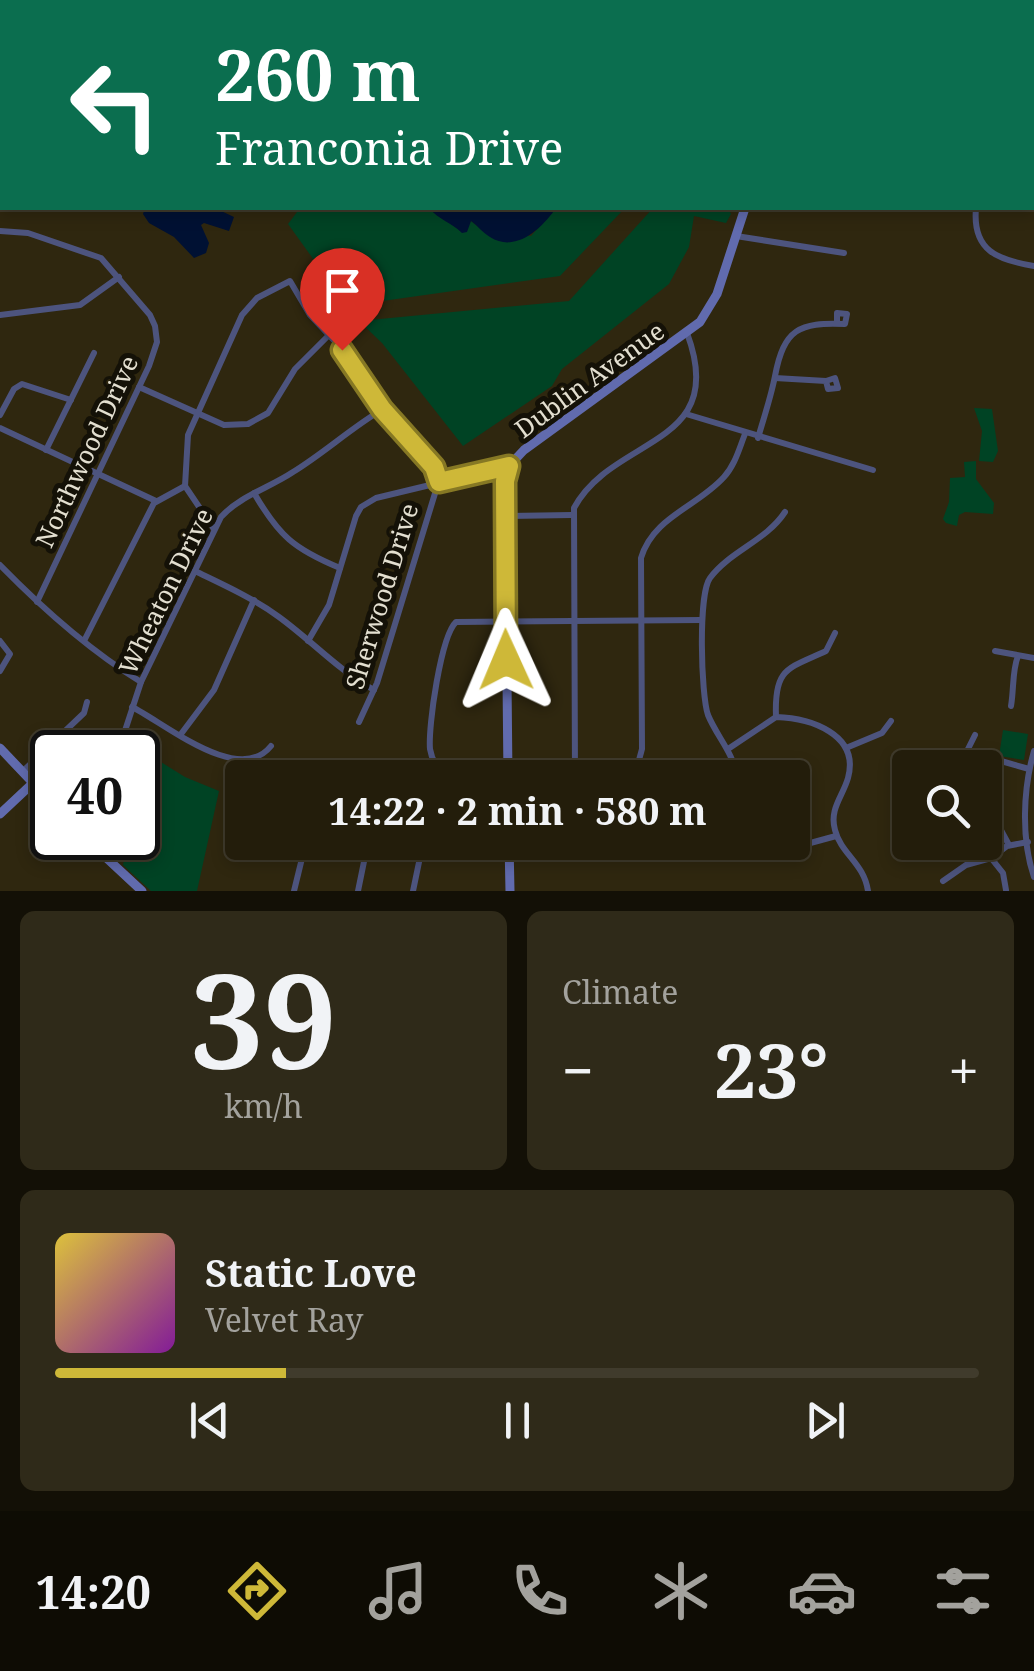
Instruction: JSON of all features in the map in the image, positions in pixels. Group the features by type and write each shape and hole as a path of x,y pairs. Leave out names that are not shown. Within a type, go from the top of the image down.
{"street":[{"name":"Dublin Avenue","path":"508,760 505,481 509,466 524,450 687,333 710,309 744,210"},
{"path":"976,210 978,233 992,253 1009,262 1034,266"},
{"name":"Northwood Drive","path":"0,231 28,233 101,258 150,314 157,333 154,354 37,602"},
{"path":"736,236 844,253"},
{"path":"0,315 80,305 119,277"},
{"path":"214,529 185,486 185,446 196,413 242,315 257,298 290,281 310,315 360,373 382,409 434,467 439,482"},
{"path":"758,438 778,354 791,336 812,324 836,322"},
{"path":"576,760 572,516 592,485 686,414 698,380 696,356 687,333"},
{"path":"139,387 230,426 259,420 276,404 302,359 329,335"},
{"path":"46,450 94,353"},
{"path":"775,378 826,381"},
{"path":"0,416 14,388 22,384 71,400"},
{"name":"Wheaton Drive","path":"125,730 141,682 214,529 230,506 292,474 382,409"},
{"path":"686,414 873,470"},
{"path":"0,428 156,500"},
{"path":"639,760 641,558 649,536 721,480 731,468 745,434"},
{"path":"308,641 329,606 361,507 376,498 509,466"},
{"name":"Sherwood Drive","path":"358,722 374,690 439,482"},
{"path":"84,641 156,500 185,486"},
{"path":"254,493 283,537 340,568"},
{"path":"734,760 705,702 703,593 709,578 775,526 786,512"},
{"path":"505,516 572,516"},
{"path":"0,565 37,602 112,664 141,682"},
{"path":"195,571 254,600 332,664 374,690"},
{"path":"180,734 214,690 254,600"},
{"path":"433,760 430,743 449,628 459,621 702,620"},
{"path":"776,717 780,678 792,666 826,651 835,633"},
{"path":"0,641 10,654 0,671"},
{"path":"994,651 1018,656 1033,654"},
{"path":"1011,706 1016,680 1013,669 1018,656"},
{"path":"22,772 84,713 87,702"},
{"path":"132,707 232,761 260,757 271,746"},
{"path":"728,749 776,717 824,728 846,748 849,772 834,810 836,836 861,867 868,891"},
{"path":"846,748 882,732 891,722"},
{"path":"968,750 975,735"},
{"path":"0,748 30,780"},
{"path":"1034,751 1026,794 1034,877"},
{"path":"1002,761 1031,768"},
{"path":"0,814 30,786"},
{"path":"1002,833 1009,845"},
{"path":"810,843 836,836"},
{"path":"1002,850 1028,842"},
{"path":"109,860 142,891"},
{"path":"294,891 302,860"},
{"path":"358,891 364,860"},
{"path":"413,891 418,860"},
{"path":"509,860 510,891"},
{"path":"944,881 966,864 983,860"},
{"path":"993,860 1003,873 1006,890"}],"green space":[{"path":"298,210 431,210 462,232 471,221 481,229 531,236 554,210 623,210 560,276 347,306 288,224"},
{"path":"651,210 729,210 726,223 694,216 689,247 669,284 562,369 552,386 463,446 382,343 359,321 569,301"},
{"path":"974,408 992,409 998,451 993,462 979,461 982,431"},
{"path":"976,461 976,479 994,503 993,514 965,512 959,515 957,526 946,523 943,519 949,502 950,478 965,477 964,462"},
{"path":"1003,730 1028,734 1024,760 1002,756"},
{"path":"160,761 219,791 197,891 151,891 123,865 124,860 160,860"}],"water":[{"path":"144,210 219,210 234,217 229,231 201,225 209,243 206,253 194,258 143,214"},
{"path":"431,210 554,210 528,236 509,242 490,237 471,221 467,232 462,233"}],"route":[{"path":"342,350 382,409 434,467 439,482 509,466 505,481 506,660"}]}
